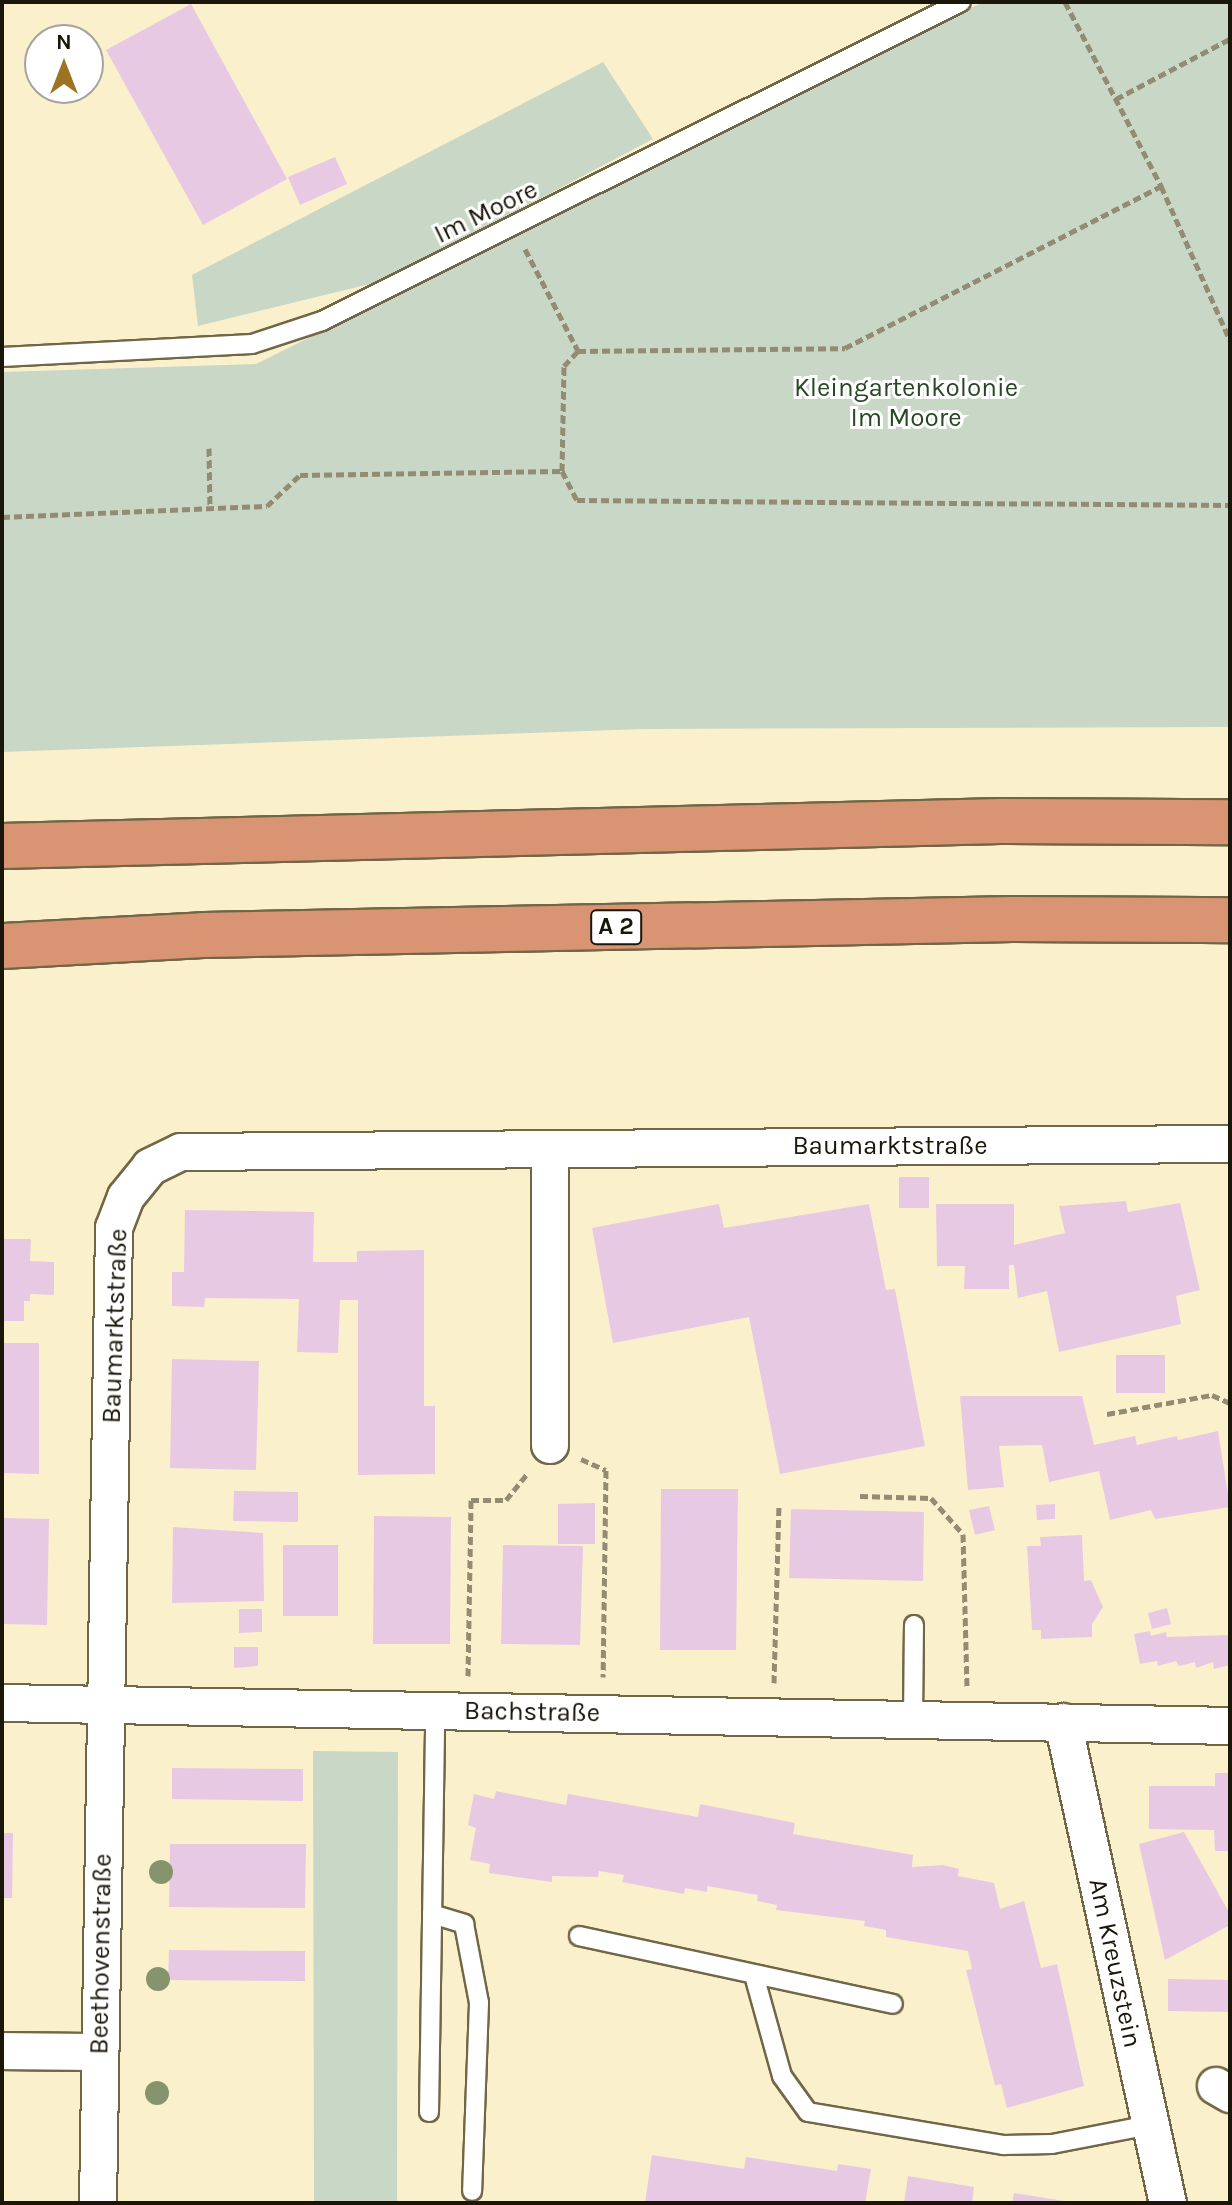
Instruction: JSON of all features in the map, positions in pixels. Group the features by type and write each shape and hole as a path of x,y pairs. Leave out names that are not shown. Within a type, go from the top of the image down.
{"highway":[{"path":"2,846 974,821 1230,822"},
{"name":"A 2","path":"2,946 220,935 997,919 1230,920"}],"street":[{"name":"Baumarktstraße","path":"107,1706 114,1228 126,1197 150,1167 181,1152 1230,1144"},
{"path":"550,1149 550,1445"},
{"name":"Bachstraße","path":"2,1703 1230,1726"},
{"name":"Beethovenstraße","path":"98,2203 98,2052 107,1706"},
{"name":"Am Kreuzstein","path":"1063,1722 1168,2203"},
{"path":"2,2051 98,2052"}],"lane":[{"name":"Im Moore","path":"2,357 252,344 322,321 961,2"},
{"path":"913,1719 914,1625"},
{"path":"429,2112 432,1914 451,1711"},
{"path":"432,1914 464,1924 479,2003 472,2191"},
{"path":"579,1936 893,2004"},
{"path":"754,1975 782,2076 808,2112 1004,2145 1052,2144 1150,2125"}],"path":[{"path":"1065,2 1161,186 1230,340"},
{"path":"1116,99 1230,39"},
{"path":"1161,186 845,348 578,351 564,366 562,471 577,500 1230,505"},
{"path":"513,228 578,351"},
{"path":"209,448 210,509"},
{"path":"2,517 267,506 300,475 562,471"},
{"path":"1107,1414 1212,1395 1230,1403"},
{"path":"451,1711 471,1500 506,1500 550,1445 606,1470 603,1714"},
{"path":"860,1496 931,1498 963,1534 967,1720"},
{"path":"773,1716 779,1505"}],"green space":[{"name":"Kleingartenkolonie Im Moore","path":"983,2 1230,2 1230,727 644,729 2,752 2,372 256,364"},
{"path":"603,62 653,139 386,280 198,326 192,275"},
{"path":"313,1751 398,1752 397,2203 314,2203"}],"building":[{"path":"191,4 287,179 203,225 106,50"},
{"path":"335,157 347,184 300,205 288,177"},
{"path":"899,1177 929,1177 929,1208 899,1208"},
{"path":"1126,1201 1128,1212 1180,1203 1200,1290 1176,1296 1181,1324 1059,1352 1047,1291 1018,1298 1014,1265 1009,1265 1009,1289 964,1289 965,1266 937,1266 936,1204 1014,1204 1014,1245 1065,1233 1059,1206"},
{"path":"719,1204 724,1228 869,1204 886,1290 895,1289 925,1446 780,1474 749,1317 613,1343 592,1228"},
{"path":"185,1210 314,1212 313,1262 357,1262 357,1251 424,1250 424,1406 435,1406 435,1474 358,1475 358,1300 340,1300 338,1353 297,1352 299,1299 205,1298 204,1307 172,1306 172,1272 184,1272"},
{"path":"2,1239 31,1239 30,1261 54,1262 54,1295 30,1294 30,1301 24,1301 24,1321 2,1321"},
{"path":"2,1343 39,1343 39,1474 2,1473"},
{"path":"1116,1355 1165,1355 1165,1393 1116,1393"},
{"path":"172,1359 259,1361 256,1470 170,1468"},
{"path":"960,1396 1082,1396 1094,1445 1135,1436 1137,1445 1218,1431 1230,1507 1155,1519 1151,1510 1110,1520 1099,1471 1049,1482 1042,1445 999,1446 1004,1487 968,1490"},
{"path":"661,1489 738,1489 736,1650 660,1650"},
{"path":"234,1491 298,1492 298,1522 233,1521"},
{"path":"595,1503 595,1544 558,1544 558,1504"},
{"path":"1055,1504 1055,1519 1037,1520 1036,1505"},
{"path":"989,1506 995,1530 975,1535 969,1510"},
{"path":"791,1509 924,1512 923,1581 789,1578"},
{"path":"374,1516 451,1517 450,1644 373,1644"},
{"path":"2,1518 49,1519 47,1625 2,1624"},
{"path":"173,1527 263,1533 264,1601 172,1603"},
{"path":"1082,1535 1084,1581 1091,1580 1103,1607 1092,1624 1092,1637 1041,1639 1041,1630 1032,1630 1027,1546 1041,1546 1040,1537"},
{"path":"283,1545 338,1545 338,1616 283,1616"},
{"path":"503,1545 583,1546 580,1645 501,1644"},
{"path":"1167,1608 1171,1624 1152,1629 1148,1613"},
{"path":"239,1609 262,1609 262,1632 239,1633"},
{"path":"1150,1631 1151,1636 1166,1632 1167,1637 1230,1635 1230,1665 1214,1669 1213,1662 1196,1668 1195,1662 1179,1666 1176,1661 1158,1666 1157,1661 1140,1664 1134,1634"},
{"path":"234,1647 258,1647 258,1666 234,1668"},
{"path":"172,1768 303,1769 303,1801 172,1799"},
{"path":"1215,1773 1230,1773 1230,1851 1215,1851 1214,1830 1149,1829 1149,1786 1215,1786"},
{"path":"496,1791 566,1805 568,1794 698,1817 700,1804 795,1823 793,1834 913,1855 912,1867 943,1865 959,1869 958,1876 994,1883 1000,1909 1024,1901 1041,1968 1057,1964 1084,2086 1007,2108 1001,2084 995,2085 966,1970 972,1969 968,1951 886,1937 886,1930 864,1926 865,1921 776,1910 777,1905 757,1901 758,1895 707,1886 707,1892 685,1888 684,1894 622,1882 624,1875 599,1871 598,1877 552,1876 552,1882 489,1873 490,1864 470,1860 476,1828 468,1825 474,1794 494,1799"},
{"path":"1184,1832 1230,1914 1230,1925 1165,1960 1139,1844"},
{"path":"2,1833 13,1833 12,1898 2,1898"},
{"path":"170,1844 306,1844 305,1908 169,1907"},
{"path":"169,1950 305,1951 305,1981 168,1980"},
{"path":"1168,1979 1230,1980 1230,2012 1168,2011"},
{"path":"652,2155 744,2169 746,2157 837,2171 838,2164 871,2169 865,2203 645,2203"},
{"path":"908,2176 974,2187 972,2203 904,2203"},
{"path":"1014,2193 1064,2201 1064,2203 1012,2203"}]}
